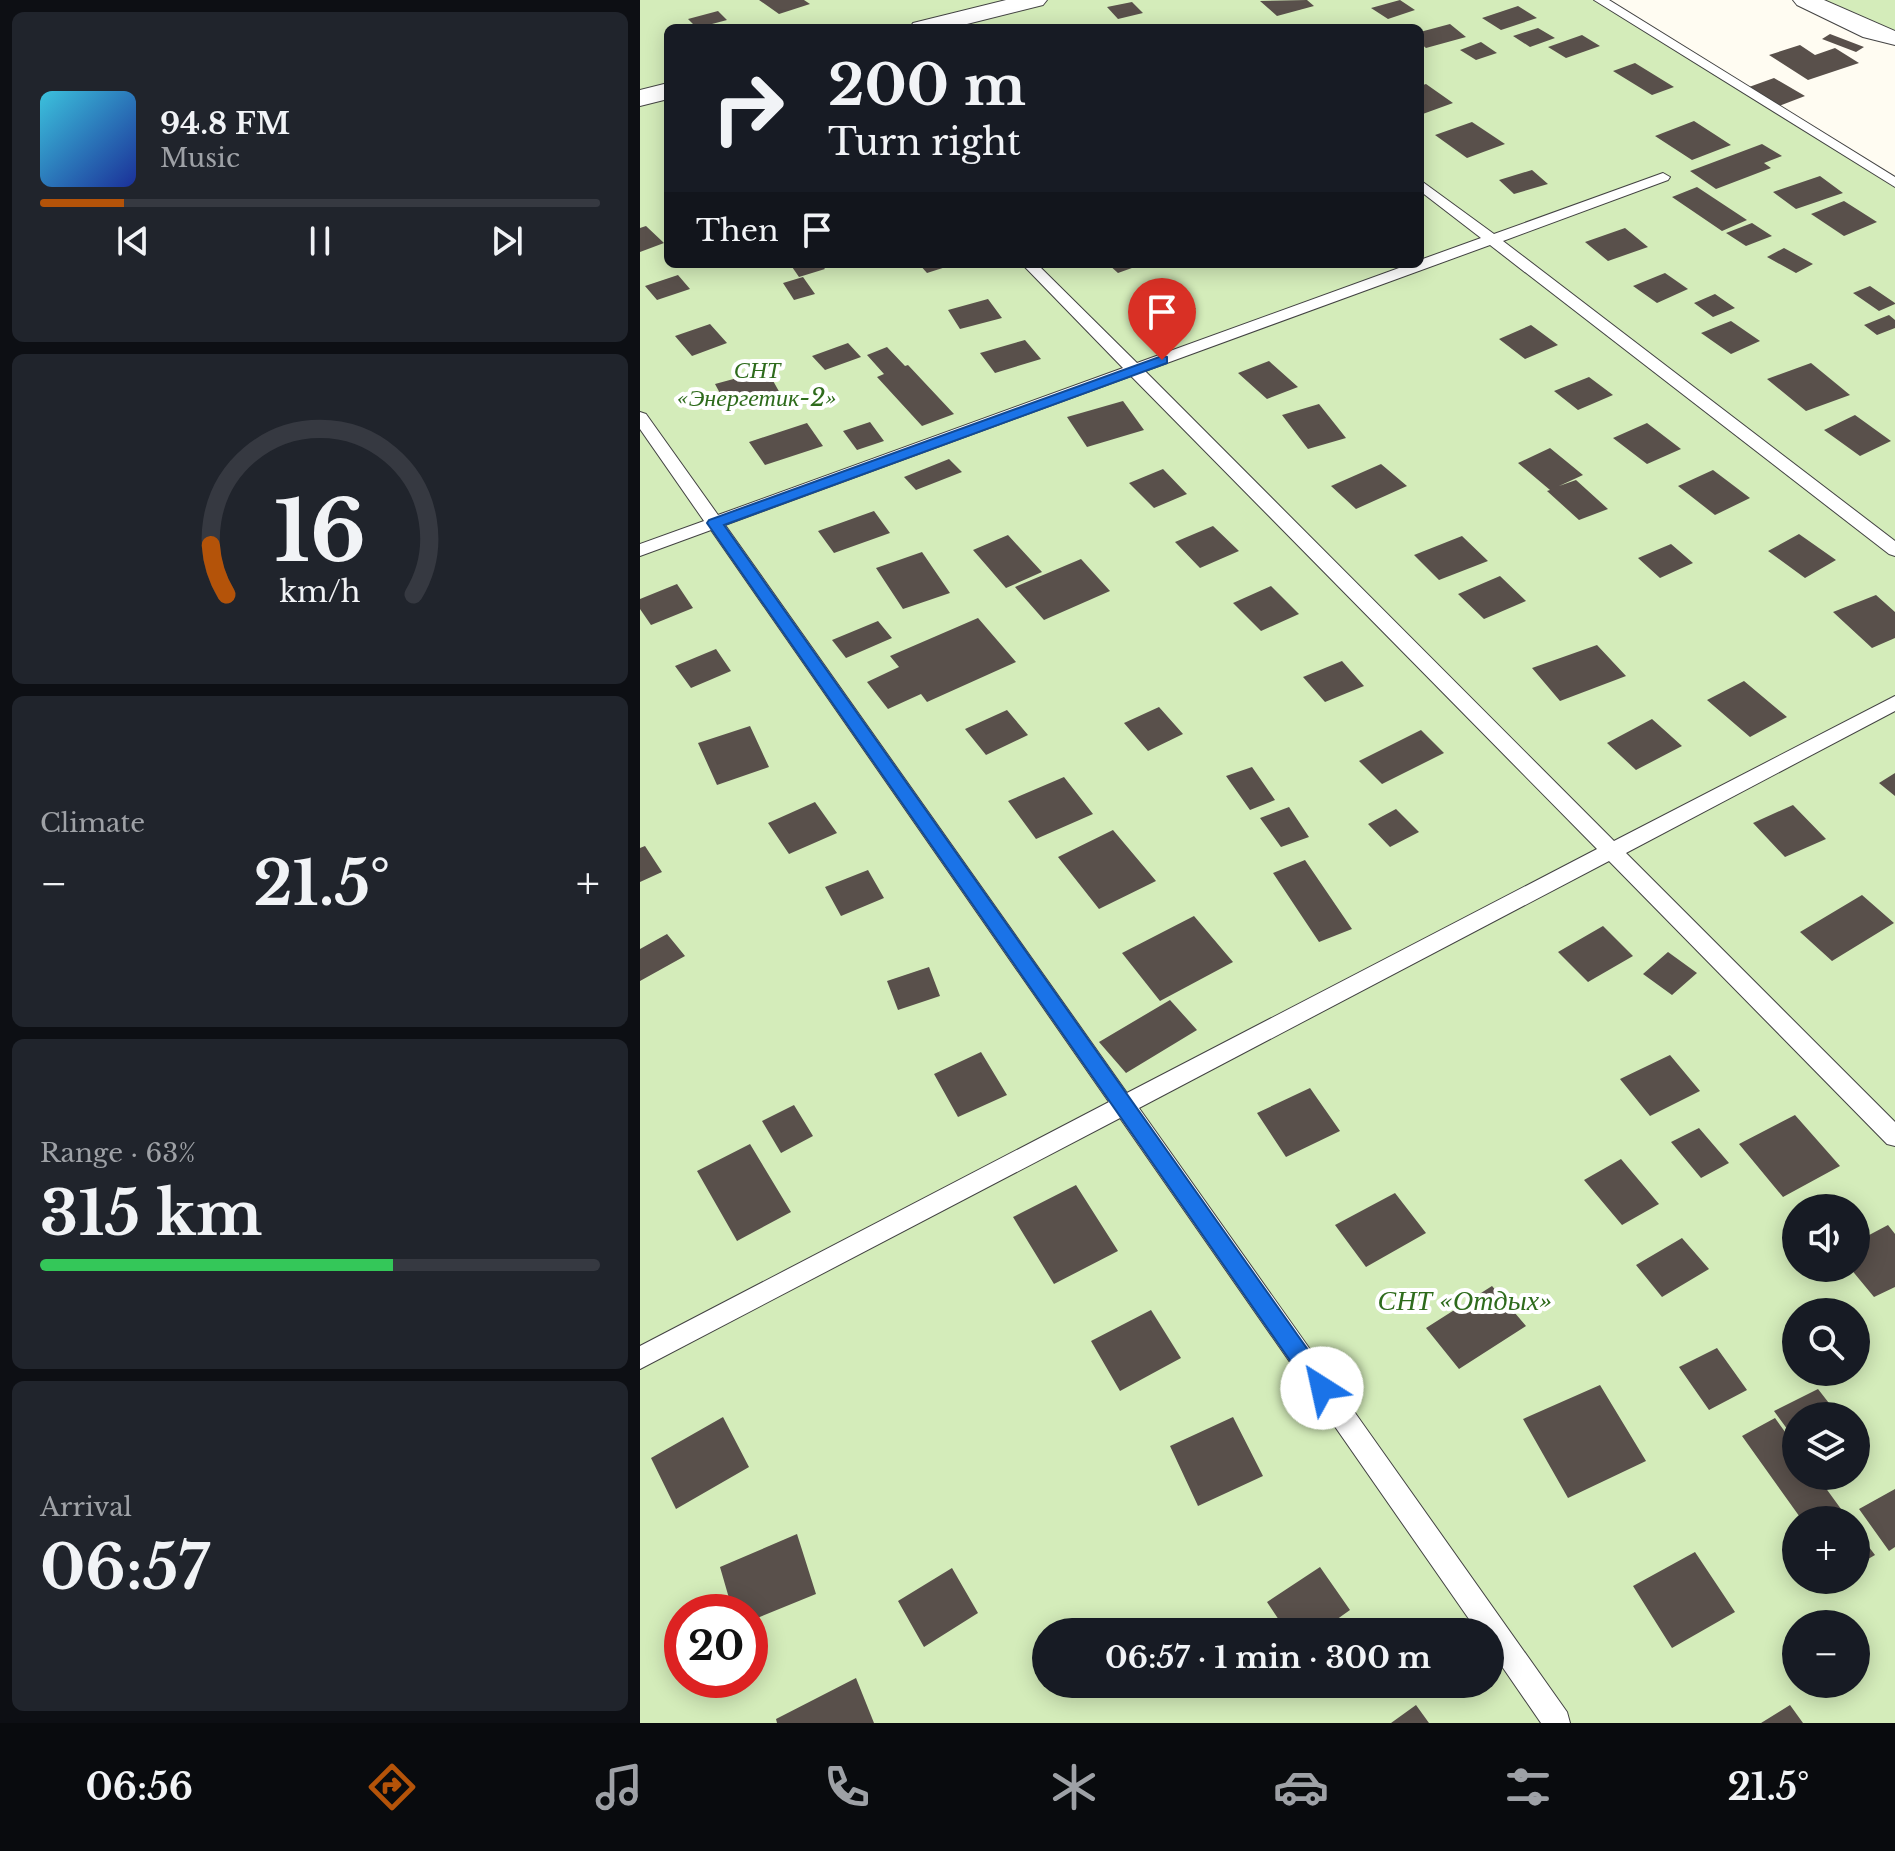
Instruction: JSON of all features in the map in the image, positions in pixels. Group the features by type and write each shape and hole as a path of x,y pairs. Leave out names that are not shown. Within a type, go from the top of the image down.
{"street":[{"path":"938,24 1035,0"},
{"path":"1805,0 1872,32 1895,38"},
{"path":"640,98 664,92"}],"lane":[{"path":"1600,0 1895,183"},
{"path":"1424,264 1663,177"},
{"path":"1424,187 1895,550"},
{"path":"1033,268 1895,1137"},
{"path":"640,550 1413,268"},
{"path":"640,417 1557,1722"},
{"path":"640,1358 1895,703"}],"green space":[{"path":"640,0 1600,0 1895,183 1895,1723 640,1723"},
{"path":"1805,0 1895,0 1895,38"}],"building":[{"path":"759,0 804,0 810,4 779,14"},
{"path":"1307,0 1314,6 1277,16 1260,1"},
{"path":"1400,0 1415,10 1388,19 1371,8"},
{"path":"1132,2 1143,13 1118,19 1107,7"},
{"path":"1518,6 1537,18 1501,30 1482,18"},
{"path":"718,11 727,20 693,24 688,19"},
{"path":"1450,24 1466,37 1426,48 1424,31"},
{"path":"1538,28 1555,38 1530,47 1513,36"},
{"path":"1830,34 1864,47 1856,52 1822,39"},
{"path":"1582,35 1600,46 1566,58 1548,47"},
{"path":"1481,42 1497,53 1476,60 1460,50"},
{"path":"1800,45 1815,55 1835,48 1859,63 1808,80 1769,55"},
{"path":"1635,63 1674,87 1652,95 1613,71"},
{"path":"1774,78 1805,96 1779,106 1749,87"},
{"path":"1426,84 1453,103 1424,114"},
{"path":"1694,121 1731,145 1692,160 1655,136"},
{"path":"1472,122 1505,144 1467,158 1435,135"},
{"path":"1762,144 1782,156 1764,163 1771,168 1716,189 1690,171"},
{"path":"1532,170 1548,184 1514,194 1499,180"},
{"path":"1820,176 1843,193 1796,209 1773,192"},
{"path":"1697,187 1747,220 1722,231 1672,197"},
{"path":"1844,201 1877,222 1844,236 1811,214"},
{"path":"1752,223 1772,236 1746,246 1726,233"},
{"path":"646,226 664,243 640,252 640,228"},
{"path":"1625,228 1648,247 1608,261 1585,242"},
{"path":"1784,248 1813,264 1796,273 1767,257"},
{"path":"793,268 825,269 799,277"},
{"path":"923,268 943,268 927,273"},
{"path":"1112,268 1132,268 1118,273"},
{"path":"1665,273 1688,289 1657,303 1633,286"},
{"path":"678,275 690,289 657,300 645,286"},
{"path":"803,277 815,294 794,300 783,283"},
{"path":"1870,286 1895,304 1879,311 1853,293"},
{"path":"1179,292 1196,309 1162,320 1145,303"},
{"path":"1715,294 1735,308 1713,317 1694,303"},
{"path":"988,299 1002,318 960,329 948,310"},
{"path":"1889,315 1895,320 1895,328 1877,335 1864,325"},
{"path":"1731,321 1760,341 1731,354 1701,333"},
{"path":"710,324 727,343 692,356 675,336"},
{"path":"1531,325 1558,345 1525,359 1499,339"},
{"path":"1025,340 1041,359 995,373 980,353"},
{"path":"848,343 861,357 825,370 812,356"},
{"path":"887,347 954,414 922,426 877,377 884,374 867,355"},
{"path":"1269,361 1298,387 1267,399 1238,373"},
{"path":"1811,363 1850,395 1806,411 1767,379"},
{"path":"767,370 781,395 729,410 715,384"},
{"path":"1589,377 1613,395 1578,410 1554,391"},
{"path":"1123,401 1144,430 1087,447 1067,417"},
{"path":"1319,404 1346,438 1308,449 1282,415"},
{"path":"1855,415 1891,441 1860,456 1824,430"},
{"path":"870,422 884,441 857,450 843,431"},
{"path":"807,423 823,446 765,465 749,442"},
{"path":"1647,423 1681,449 1647,464 1613,438"},
{"path":"1550,448 1583,475 1559,486 1576,480 1608,509 1579,520 1518,463"},
{"path":"949,459 962,472 916,490 904,477"},
{"path":"1381,464 1407,486 1356,509 1331,486"},
{"path":"1163,469 1187,494 1154,508 1129,483"},
{"path":"1713,470 1750,498 1715,515 1678,486"},
{"path":"874,511 890,533 834,553 818,531"},
{"path":"1213,526 1239,551 1200,568 1175,542"},
{"path":"1799,534 1836,560 1805,578 1768,551"},
{"path":"1008,535 1042,572 1006,588 973,550"},
{"path":"1462,536 1488,561 1439,580 1414,555"},
{"path":"1671,544 1693,563 1660,578 1638,558"},
{"path":"922,552 950,593 903,609 876,568"},
{"path":"1081,559 1110,591 1044,620 1015,587"},
{"path":"1500,576 1526,601 1484,619 1458,594"},
{"path":"677,584 693,608 651,625 640,609 640,599"},
{"path":"1271,586 1299,614 1261,631 1233,603"},
{"path":"1876,595 1895,612 1895,638 1872,648 1833,612"},
{"path":"978,618 1016,662 927,702 921,694 888,709 867,682 899,667 890,656"},
{"path":"878,621 892,638 846,658 832,640"},
{"path":"1597,645 1626,676 1560,701 1532,668"},
{"path":"716,649 731,671 691,688 675,666"},
{"path":"1342,661 1364,686 1325,702 1303,677"},
{"path":"1744,681 1787,717 1750,737 1707,700"},
{"path":"1159,707 1183,734 1148,751 1124,723"},
{"path":"1007,710 1028,735 986,755 965,729"},
{"path":"1652,719 1682,746 1636,770 1607,743"},
{"path":"750,726 769,767 717,785 698,743"},
{"path":"1421,730 1444,753 1382,784 1359,761"},
{"path":"1252,767 1275,800 1250,810 1226,776"},
{"path":"1895,773 1895,796 1879,783"},
{"path":"1064,777 1093,814 1036,839 1008,801"},
{"path":"815,802 837,833 789,854 768,823"},
{"path":"1793,805 1826,839 1785,857 1753,823"},
{"path":"1289,807 1309,837 1281,847 1260,818"},
{"path":"1396,809 1419,832 1390,847 1368,824"},
{"path":"1113,830 1156,881 1099,909 1058,857"},
{"path":"645,846 662,872 640,882 640,848"},
{"path":"1305,860 1352,929 1319,942 1273,873"},
{"path":"868,870 884,898 841,916 825,887"},
{"path":"1862,895 1894,923 1832,961 1800,932"},
{"path":"1194,916 1233,962 1160,1001 1122,953"},
{"path":"1603,926 1633,956 1588,982 1558,952"},
{"path":"667,934 685,956 640,981 640,949"},
{"path":"1668,952 1697,973 1672,995 1643,974"},
{"path":"929,967 940,996 898,1010 887,981"},
{"path":"1170,1000 1197,1030 1126,1073 1099,1042"},
{"path":"981,1052 1007,1095 958,1117 934,1074"},
{"path":"1670,1055 1700,1091 1650,1116 1620,1079"},
{"path":"1310,1088 1340,1131 1286,1157 1257,1113"},
{"path":"794,1105 813,1136 781,1153 762,1121"},
{"path":"1795,1115 1840,1166 1782,1196 1739,1144"},
{"path":"1699,1128 1729,1163 1701,1178 1671,1142"},
{"path":"750,1144 791,1212 737,1241 697,1171"},
{"path":"1621,1159 1659,1204 1622,1225 1584,1180"},
{"path":"1076,1185 1118,1251 1054,1284 1013,1217"},
{"path":"1395,1193 1426,1233 1366,1267 1335,1225"},
{"path":"1888,1225 1895,1234 1895,1287 1874,1297 1862,1282 1870,1282 1870,1235"},
{"path":"1682,1238 1709,1269 1662,1297 1636,1265"},
{"path":"1492,1286 1526,1326 1459,1369 1426,1328"},
{"path":"1151,1310 1181,1358 1120,1391 1091,1341"},
{"path":"1717,1348 1747,1390 1709,1410 1679,1367"},
{"path":"1600,1385 1646,1461 1568,1498 1523,1419"},
{"path":"1818,1389 1828,1402 1792,1402"},
{"path":"1782,1407 1782,1422 1774,1411"},
{"path":"723,1417 749,1467 676,1509 651,1458"},
{"path":"1233,1417 1263,1476 1198,1506 1170,1446"},
{"path":"1775,1418 1782,1428 1782,1490 1827,1490 1839,1506 1792,1506 1742,1436"},
{"path":"1895,1489 1895,1547 1889,1551 1870,1524 1870,1506 1864,1506"},
{"path":"797,1534 816,1594 768,1614 768,1594 728,1594 720,1567"},
{"path":"1695,1552 1735,1612 1672,1648 1633,1586"},
{"path":"1320,1567 1350,1610 1339,1618 1278,1618 1267,1602"},
{"path":"952,1568 978,1613 924,1647 898,1601"},
{"path":"856,1678 874,1723 777,1723 776,1719"},
{"path":"1416,1705 1429,1723 1391,1723"},
{"path":"1790,1705 1803,1723 1761,1723"}],"route":[{"path":"1162,360 714,523 1322,1388"}],"park label":[{"name":"СНТ «Энергетик-2»","path":"757,383"},
{"name":"СНТ «Отдых»","path":"1465,1300"}]}
